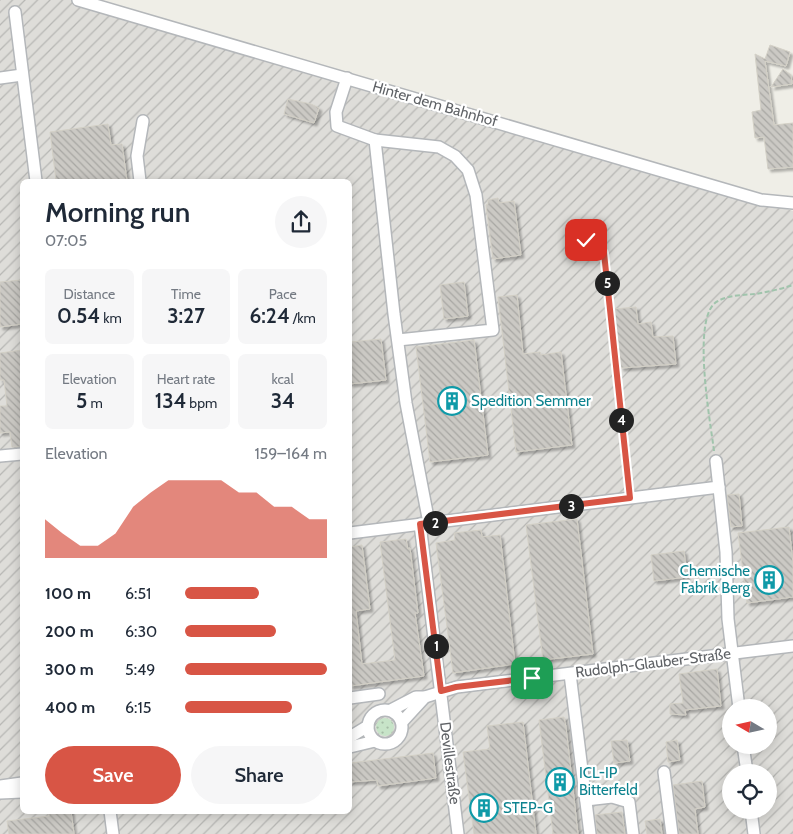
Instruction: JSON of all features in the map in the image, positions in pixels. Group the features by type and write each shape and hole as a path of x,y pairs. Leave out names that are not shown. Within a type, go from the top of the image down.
{"street":[{"name":"Hinter dem Bahnhof","path":"78,0 761,200 793,203"},
{"path":"14,12 36,179"},
{"path":"0,78 22,75"},
{"path":"347,78 336,112 337,126 375,140 439,147 455,156 468,170 476,196 492,330 398,340"},
{"path":"140,179 137,156 144,121"},
{"name":"Devillestraße","path":"375,140 398,340 425,524 441,691 458,834"},
{"path":"0,456 20,454"},
{"path":"716,461 726,552 727,607 738,699"},
{"path":"352,533 719,487"},
{"name":"Rudolph-Glauber-Straße","path":"352,736 368,726 369,720 375,712 391,710 416,697 425,697 456,687 793,646"},
{"path":"570,674 590,834"},
{"path":"352,698 379,694"},
{"name":"Rudolph-Glauber-Straße","path":"352,747 375,741 387,744 395,741 402,730 402,722 425,697"},
{"path":"391,710 399,716 402,722"},
{"path":"368,726 370,734 375,741"},
{"path":"664,772 672,834"},
{"path":"0,786 20,782"},
{"path":"0,793 20,792"},
{"path":"586,800 612,797 629,802 633,834"},
{"path":"110,814 112,834"},
{"path":"752,819 754,834"}],"path":[{"path":"573,238 594,243 604,253 630,498"},
{"path":"716,461 702,349 709,312 715,302 730,297 758,294 793,285"}],"shaded area":[{"path":"0,0 100,0 793,211 793,834 0,834"}],"green space":[{"path":"381,718 389,718 394,723 392,734 381,736 376,731 376,723"}],"building":[{"path":"770,45 790,52 786,66 765,61 774,125 793,123 793,167 768,169 764,137 755,138 752,112 761,110 755,54 765,59"},
{"path":"783,69 791,75 792,84 771,87"},
{"path":"288,99 311,104 319,108 314,123 284,114"},
{"path":"108,124 111,145 122,144 127,179 56,179 50,132"},
{"path":"498,198 499,203 514,201 521,255 493,259 486,205 488,200"},
{"path":"20,280 20,324 0,327 0,282"},
{"path":"464,282 468,316 444,319 440,285"},
{"path":"517,295 523,354 540,352 541,355 561,352 572,445 516,452 498,297"},
{"path":"636,307 638,324 651,322 653,337 673,336 676,364 621,368 614,309"},
{"path":"381,339 386,380 352,384 352,342"},
{"name":"Spedition Semmer","path":"474,340 488,455 430,462 416,347"},
{"path":"20,350 20,447 12,447 10,432 0,433 0,406 7,406 4,380 0,380 0,353"},
{"path":"739,494 742,526 731,527 727,495"},
{"path":"577,519 593,654 543,660 526,525"},
{"name":"Chemische Fabrik Berg","path":"789,527 793,563 793,597 747,603 738,533"},
{"path":"481,530 482,537 500,535 515,664 453,673 436,543 455,540 454,533"},
{"path":"406,539 408,549 410,548 418,613 415,613 424,676 352,686 352,547 362,545 370,609 356,611 362,664 395,660 380,542"},
{"path":"684,551 687,577 654,581 651,555"},
{"path":"717,669 721,706 685,710 686,715 670,714 670,704 683,703 679,674"},
{"name":"ICL-IP Bitterfeld","path":"564,717 578,834 553,834 539,720"},
{"path":"523,722 536,834 474,834 463,752 490,749 487,726"},
{"path":"627,740 630,761 614,763 611,741"},
{"path":"677,740 680,760 668,762 666,742"},
{"path":"433,753 436,778 378,786 377,780 352,782 352,763"},
{"path":"702,781 705,807 695,809 698,834 679,834 673,785"},
{"path":"622,812 625,834 597,834 595,815"},
{"path":"49,814 71,814 74,834 9,834 7,821 49,816"},
{"path":"660,819 662,834 647,834 645,821"}],"place":[{"name":"Spedition Semmer","path":"452,401"},
{"name":"Chemische Fabrik Berg","path":"769,580"},
{"name":"ICL-IP Bitterfeld","path":"560,782"},
{"name":"STEP-G","path":"484,808"}],"route":[{"path":"532,678 456,687 441,691 420,524 630,498 604,253 594,243 586,240"}]}
